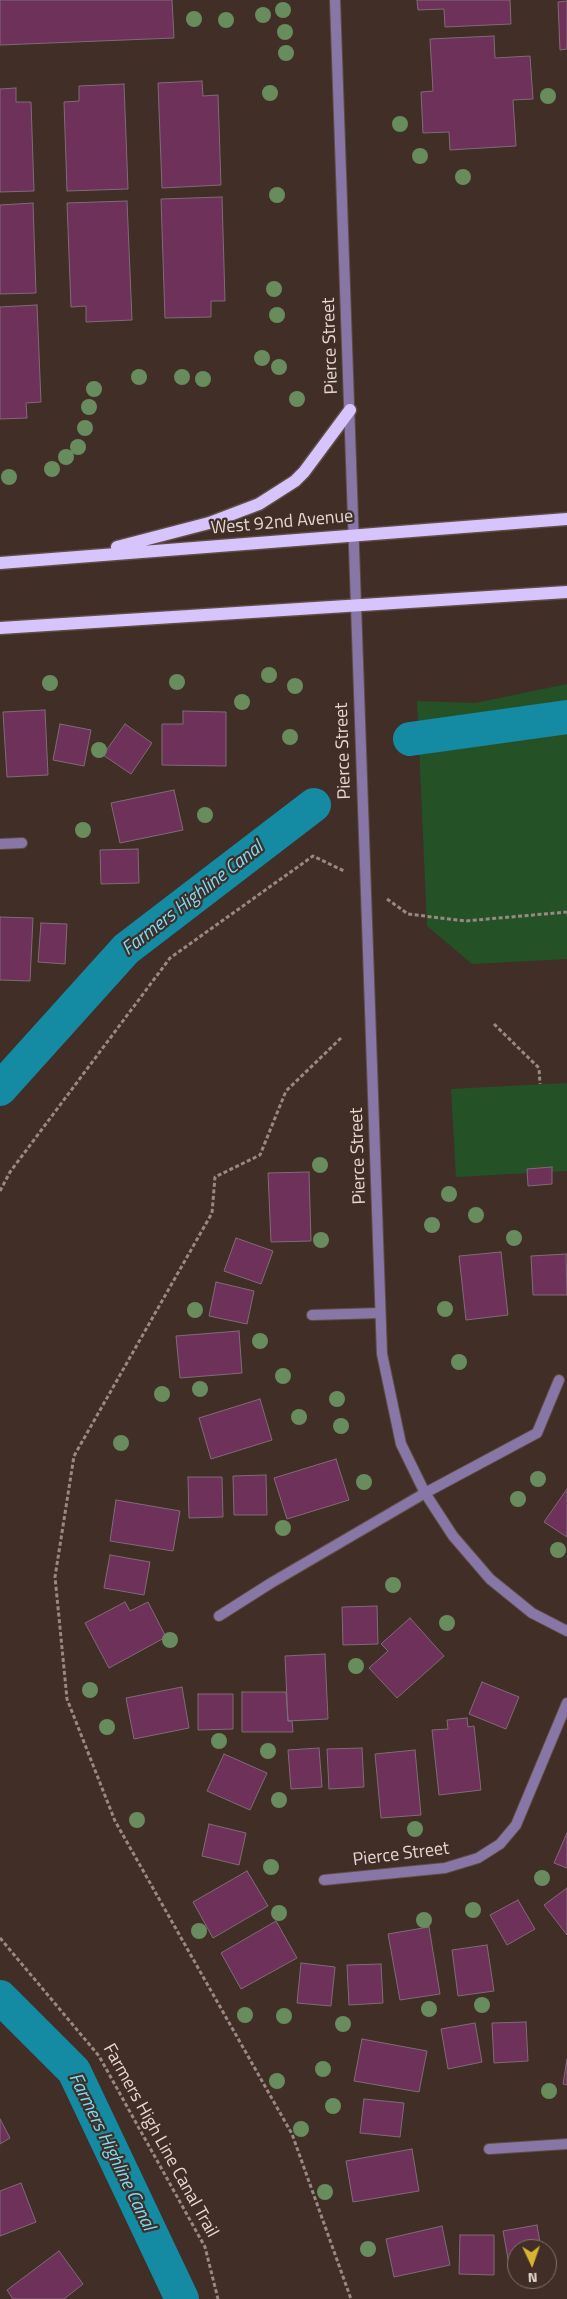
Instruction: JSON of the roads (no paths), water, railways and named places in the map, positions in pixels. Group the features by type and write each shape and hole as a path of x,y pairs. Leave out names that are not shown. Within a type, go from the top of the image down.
{"main road":[{"path":"86,556 209,522 259,504 295,481 304,472 350,410"},
{"name":"West 92nd Avenue","path":"0,563 354,534 567,519"},
{"path":"0,628 567,592"}],"street":[{"name":"Pierce Street","path":"335,0 382,1354 401,1444 424,1493 453,1536 490,1579 532,1613 567,1631"},
{"path":"0,844 22,843"},
{"path":"312,1315 380,1313"},
{"path":"219,1616 272,1582 424,1493 537,1433 559,1380"},
{"name":"Pierce Street","path":"324,1880 445,1868 478,1858 500,1844 516,1825 567,1703"},
{"path":"489,2149 567,2144"}],"waterway":[{"name":"Farmers Highline Canal","path":"410,739 567,717"},
{"name":"Farmers Highline Canal","path":"0,1089 126,949 314,805"},
{"name":"Farmers Highline Canal","path":"0,1997 74,2071 182,2299"}]}
